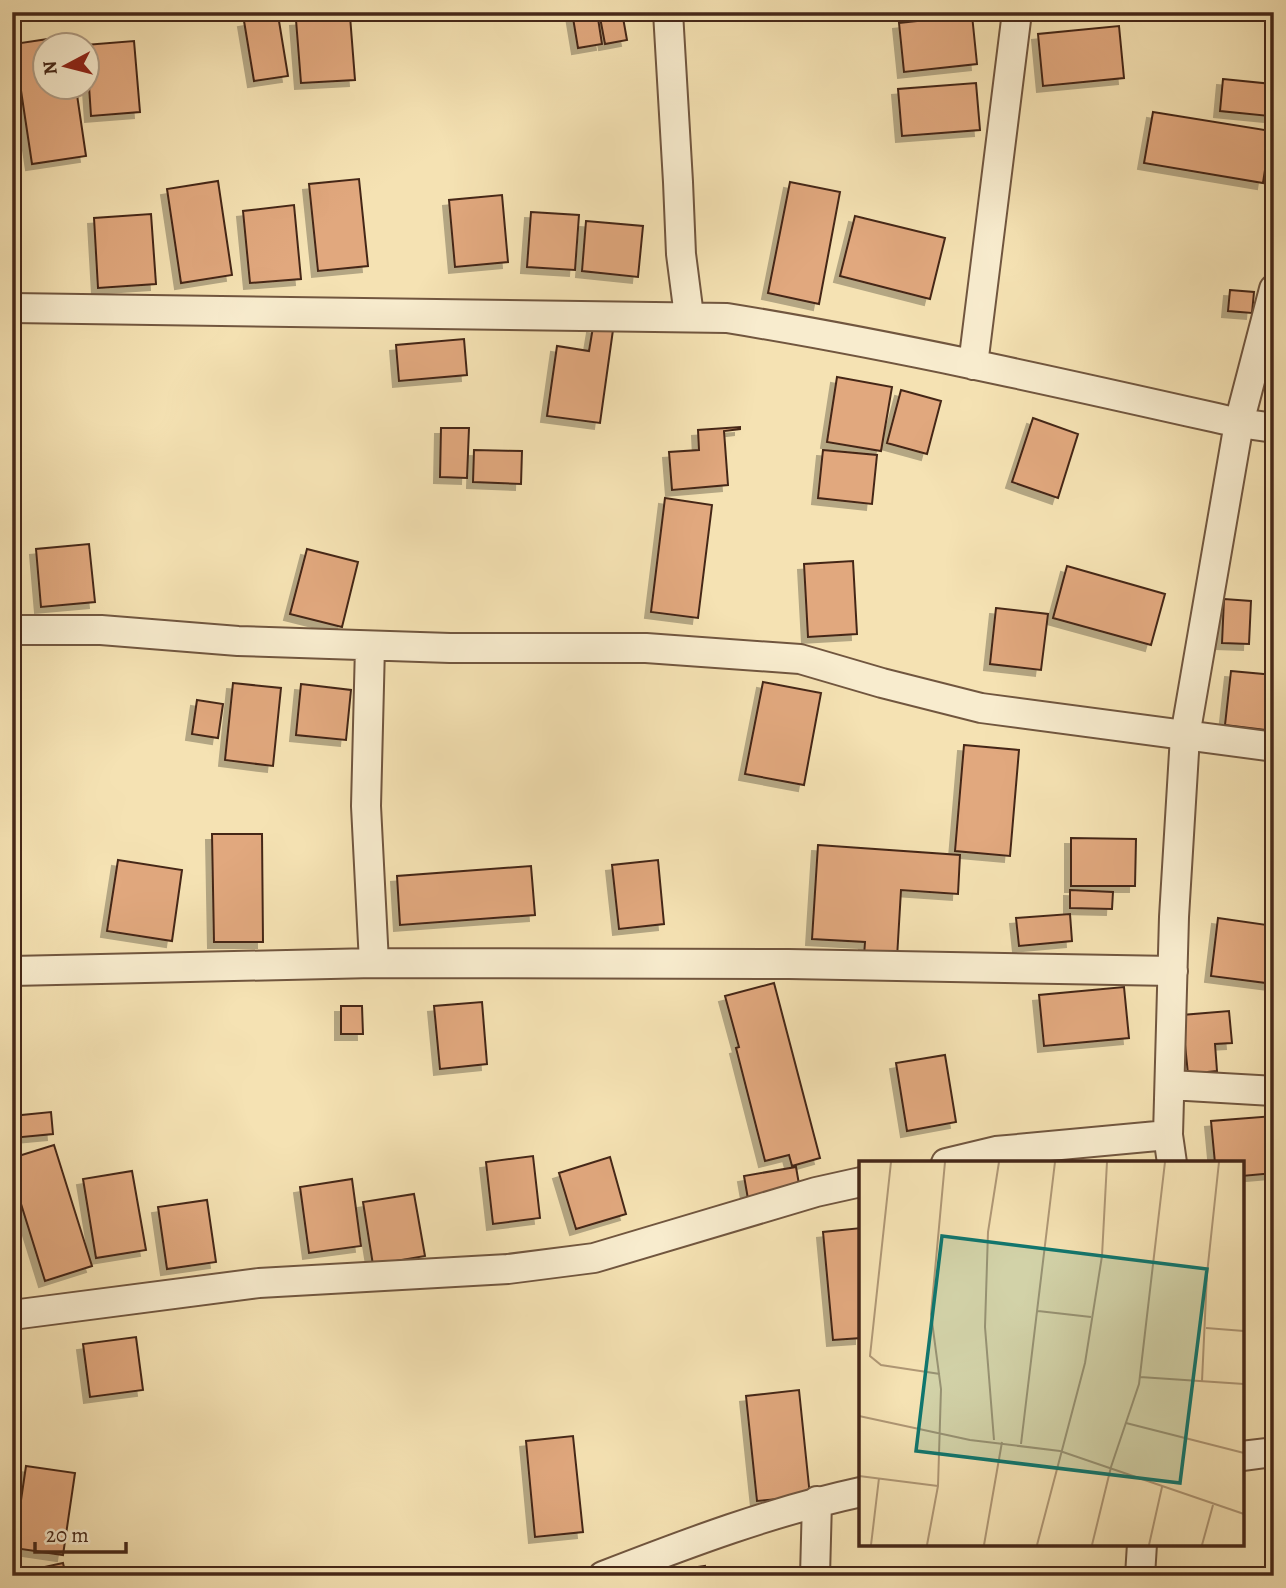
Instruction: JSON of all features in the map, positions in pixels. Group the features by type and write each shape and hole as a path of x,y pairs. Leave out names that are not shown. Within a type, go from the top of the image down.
{"street":[{"path":"668,12 681,254 689,316"},
{"path":"973,365 1017,12"},
{"path":"1172,1161 1168,1135 1174,917 1185,736 1240,423 1274,289"},
{"path":"12,308 727,318 973,365 1274,428"},
{"path":"12,630 101,630 238,641 370,646 646,648 800,659 981,708 1274,747"},
{"path":"370,646 366,806 374,963"},
{"path":"12,971 374,963 789,964 1173,971"},
{"path":"1170,1086 1274,1091"},
{"path":"954,1161 996,1151 1168,1135"},
{"path":"12,1315 259,1283 508,1269 594,1258 816,1192 859,1182"},
{"path":"1244,1456 1274,1452"},
{"path":"603,1576 689,1543 817,1502 859,1492"},
{"path":"815,1576 817,1502"},
{"path":"1140,1576 1142,1546"}],"building":[{"path":"572,12 597,12 602,44 578,48"},
{"path":"599,12 622,12 627,40 605,44"},
{"path":"278,15 288,76 254,81 244,21"},
{"path":"972,15 977,64 904,72 899,23"},
{"path":"350,16 355,80 301,83 296,20"},
{"path":"1119,26 1124,78 1043,86 1038,34"},
{"path":"32,41 32,102 78,102 86,156 32,164 14,44"},
{"path":"134,41 140,112 91,116 90,102 102,102 102,44"},
{"path":"1223,79 1272,84 1269,116 1220,111"},
{"path":"976,83 980,130 902,136 898,89"},
{"path":"1153,112 1271,131 1263,183 1144,163"},
{"path":"359,179 368,266 318,271 309,184"},
{"path":"218,181 232,275 181,283 167,189"},
{"path":"790,182 840,192 819,304 768,293"},
{"path":"502,195 508,262 455,267 449,200"},
{"path":"294,205 301,279 250,283 243,211"},
{"path":"531,212 579,215 575,270 527,267"},
{"path":"151,214 156,284 98,288 94,218"},
{"path":"855,216 945,238 930,299 840,276"},
{"path":"586,221 643,226 638,277 582,271"},
{"path":"1230,290 1254,292 1252,313 1228,311"},
{"path":"593,327 613,330 600,423 547,416 557,346 589,351"},
{"path":"464,339 467,375 399,381 396,345"},
{"path":"837,377 892,387 881,451 827,442"},
{"path":"901,390 941,401 927,454 887,443"},
{"path":"1033,418 1078,434 1058,498 1012,482"},
{"path":"740,427 724,431 728,485 672,490 669,452 699,450 698,430"},
{"path":"441,428 469,428 467,478 440,477"},
{"path":"474,450 522,451 521,484 473,482"},
{"path":"823,450 877,455 872,504 818,498"},
{"path":"665,498 712,505 698,618 651,612"},
{"path":"89,544 95,602 41,607 36,549"},
{"path":"307,549 358,562 342,627 290,614"},
{"path":"853,561 857,634 808,637 804,564"},
{"path":"1067,566 1165,594 1151,645 1053,618"},
{"path":"1224,599 1251,601 1249,644 1222,643"},
{"path":"996,608 1048,614 1041,670 990,664"},
{"path":"1231,671 1274,675 1274,731 1225,725"},
{"path":"763,682 821,693 804,785 745,774"},
{"path":"233,683 281,688 273,766 225,760"},
{"path":"301,684 351,690 346,740 296,735"},
{"path":"197,700 223,704 218,738 192,734"},
{"path":"964,745 1019,750 1010,856 955,851"},
{"path":"212,834 262,834 263,942 214,942"},
{"path":"1071,838 1136,839 1135,886 1071,886"},
{"path":"818,845 960,855 958,894 901,890 897,958 864,956 865,942 812,939"},
{"path":"118,860 182,870 172,941 107,931"},
{"path":"658,860 664,924 619,929 612,865"},
{"path":"531,866 535,915 400,925 397,876"},
{"path":"1070,890 1113,892 1112,909 1070,908"},
{"path":"1070,914 1072,941 1019,946 1016,918"},
{"path":"1218,918 1274,926 1274,984 1211,976"},
{"path":"774,983 820,1158 792,1166 789,1155 765,1161 725,996"},
{"path":"1124,987 1129,1038 1044,1046 1039,995"},
{"path":"482,1002 487,1064 440,1069 434,1006"},
{"path":"341,1006 362,1006 363,1034 341,1034"},
{"path":"1229,1011 1232,1043 1215,1044 1217,1071 1188,1074 1182,1015"},
{"path":"945,1055 956,1122 907,1131 896,1063"},
{"path":"51,1112 53,1134 12,1138 12,1116"},
{"path":"1274,1116 1274,1173 1244,1176 1244,1161 1215,1161 1211,1121"},
{"path":"54,1145 92,1266 45,1281 12,1175 12,1158"},
{"path":"533,1156 540,1218 493,1224 486,1162"},
{"path":"610,1157 626,1214 576,1229 559,1173"},
{"path":"796,1167 800,1190 748,1199 744,1176"},
{"path":"132,1171 146,1250 96,1258 83,1179"},
{"path":"352,1179 361,1246 309,1253 300,1187"},
{"path":"414,1194 425,1256 373,1265 363,1202"},
{"path":"207,1200 216,1262 167,1269 158,1207"},
{"path":"859,1228 859,1338 833,1340 823,1232"},
{"path":"136,1337 143,1390 90,1397 83,1344"},
{"path":"799,1390 810,1496 757,1501 746,1396"},
{"path":"573,1436 583,1532 535,1537 526,1441"},
{"path":"26,1466 75,1473 63,1555 14,1548"},
{"path":"63,1563 66,1576 32,1576 31,1570"},
{"path":"705,1566 707,1576 659,1576 658,1573"}]}
